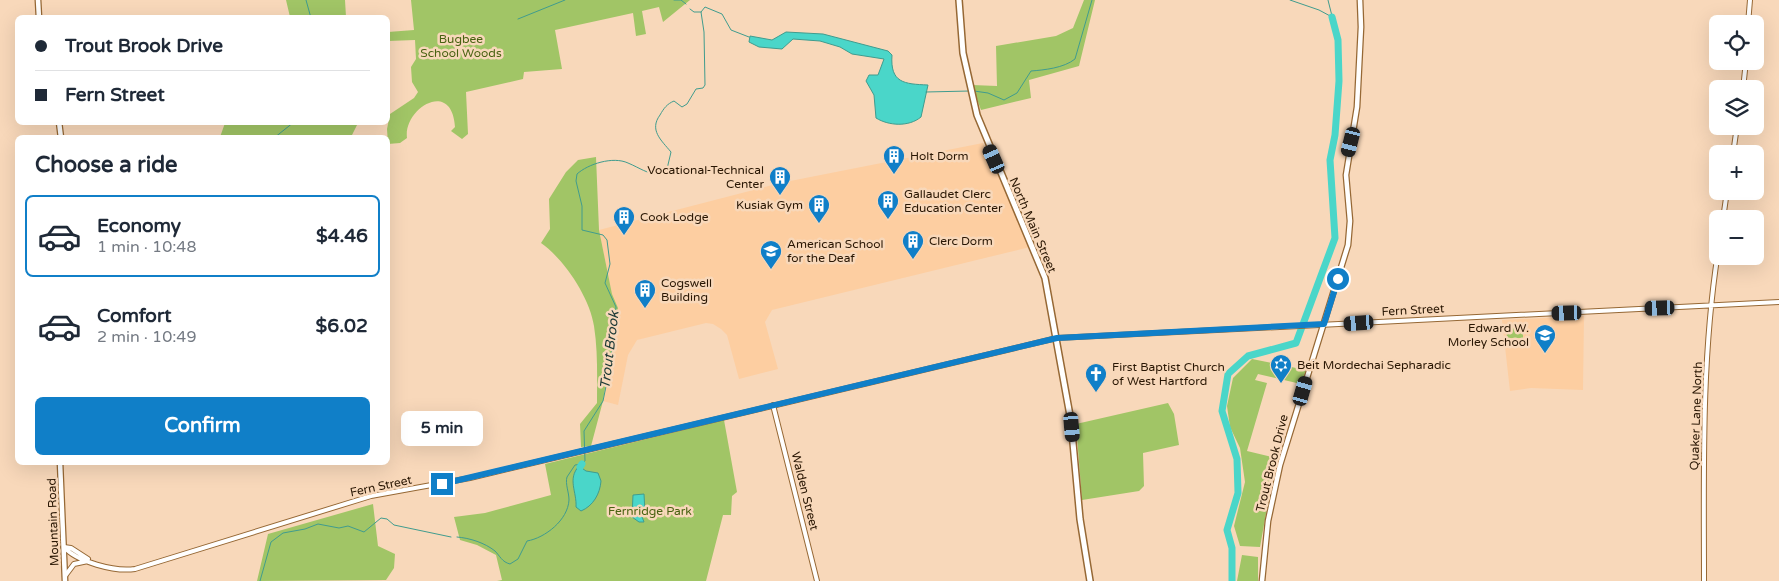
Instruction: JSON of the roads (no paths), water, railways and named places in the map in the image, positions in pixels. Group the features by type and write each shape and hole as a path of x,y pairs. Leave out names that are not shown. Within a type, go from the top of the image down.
{"main road":[{"path":"38,0 39,15"},
{"name":"North Main Street","path":"959,0 968,82 972,95 990,149 1041,266 1057,338 1072,427 1084,554 1090,581"},
{"name":"Trout Brook Drive","path":"1262,581 1268,521 1280,465 1350,237 1350,213 1346,175 1357,107 1361,34 1360,0"},
{"name":"Mountain Road","path":"60,465 65,579"}],"street":[{"path":"1749,15 1750,0"},
{"name":"Quaker Lane North","path":"1704,581 1704,452 1709,306 1716,265"},
{"name":"Fern Street","path":"64,547 71,548 90,561 112,569 135,569 371,496 470,478 1057,338 1779,302"},
{"name":"Walden Street","path":"773,405 817,581"},
{"path":"65,579 74,564 90,561"}],"water":[{"path":"786,32 823,34 888,51 892,55 893,71 896,77 912,84 928,85 921,117 905,124 887,123 876,118 874,95 866,81 869,75 878,75 884,59 852,54 840,47 820,41 793,39 782,49 759,47 749,42 750,36 772,40"},
{"path":"579,466 586,471 598,473 601,481 595,499 581,511 576,507 573,481 575,471"},
{"path":"644,494 645,512 641,514 644,522 639,522 632,517 633,495"}],"waterway":[{"path":"306,0 310,15"},
{"path":"518,19 565,0"},
{"path":"674,0 681,0 686,4"},
{"name":"Trout Brook","path":"974,91 988,93 1004,100 1017,93 1031,71 1060,66 1075,59 1092,0"},
{"name":"Trout Brook","path":"1290,0 1319,10 1332,17"},
{"path":"1328,0 1332,16"},
{"name":"Trout Brook","path":"457,537 487,546 510,564 518,559 527,541 548,532 565,514 569,500 567,477 575,465 582,464 585,461 584,431 603,401 610,367 616,307 605,283 610,264 607,240 603,235 582,230 582,206 576,181 577,174 594,164 615,160 661,175 667,169 671,152 658,135 656,130 657,120 669,103 674,101 682,107 687,104 696,89 703,88 705,85 704,32 701,12 705,7 722,14 731,30 749,37"},
{"path":"690,9 694,12 701,12"},
{"name":"Trout Brook","path":"1232,581 1232,548 1227,530 1238,493 1237,459 1222,411 1228,374 1248,356 1296,343 1335,238 1330,160 1335,135 1339,81 1338,40 1332,17"},
{"name":"Trout Brook","path":"926,92 970,91"},
{"path":"278,135 290,125"},
{"name":"Trout Brook","path":"260,581 271,542 283,533 305,529 318,524 339,528 348,526 364,532 381,518 387,519 394,525 451,537"}],"place":[{"name":"Holt Dorm","path":"894,175"},
{"name":"Vocational-Technical Center","path":"780,196"},
{"name":"Gallaudet Clerc Education Center","path":"888,220"},
{"name":"Kusiak Gym","path":"819,224"},
{"name":"Cook Lodge","path":"624,236"},
{"name":"Clerc Dorm","path":"913,260"},
{"name":"American School for the Deaf","path":"771,270"},
{"name":"Cogswell Building","path":"645,309"},
{"name":"Edward W. Morley School","path":"1545,354"},
{"name":"Beit Mordechai Sepharadic","path":"1281,384"},
{"name":"First Baptist Church of West Hartford","path":"1096,393"}],"park label":[{"name":"Bugbee School Woods","path":"461,46"},
{"name":"Fernridge Park","path":"650,511"}]}
